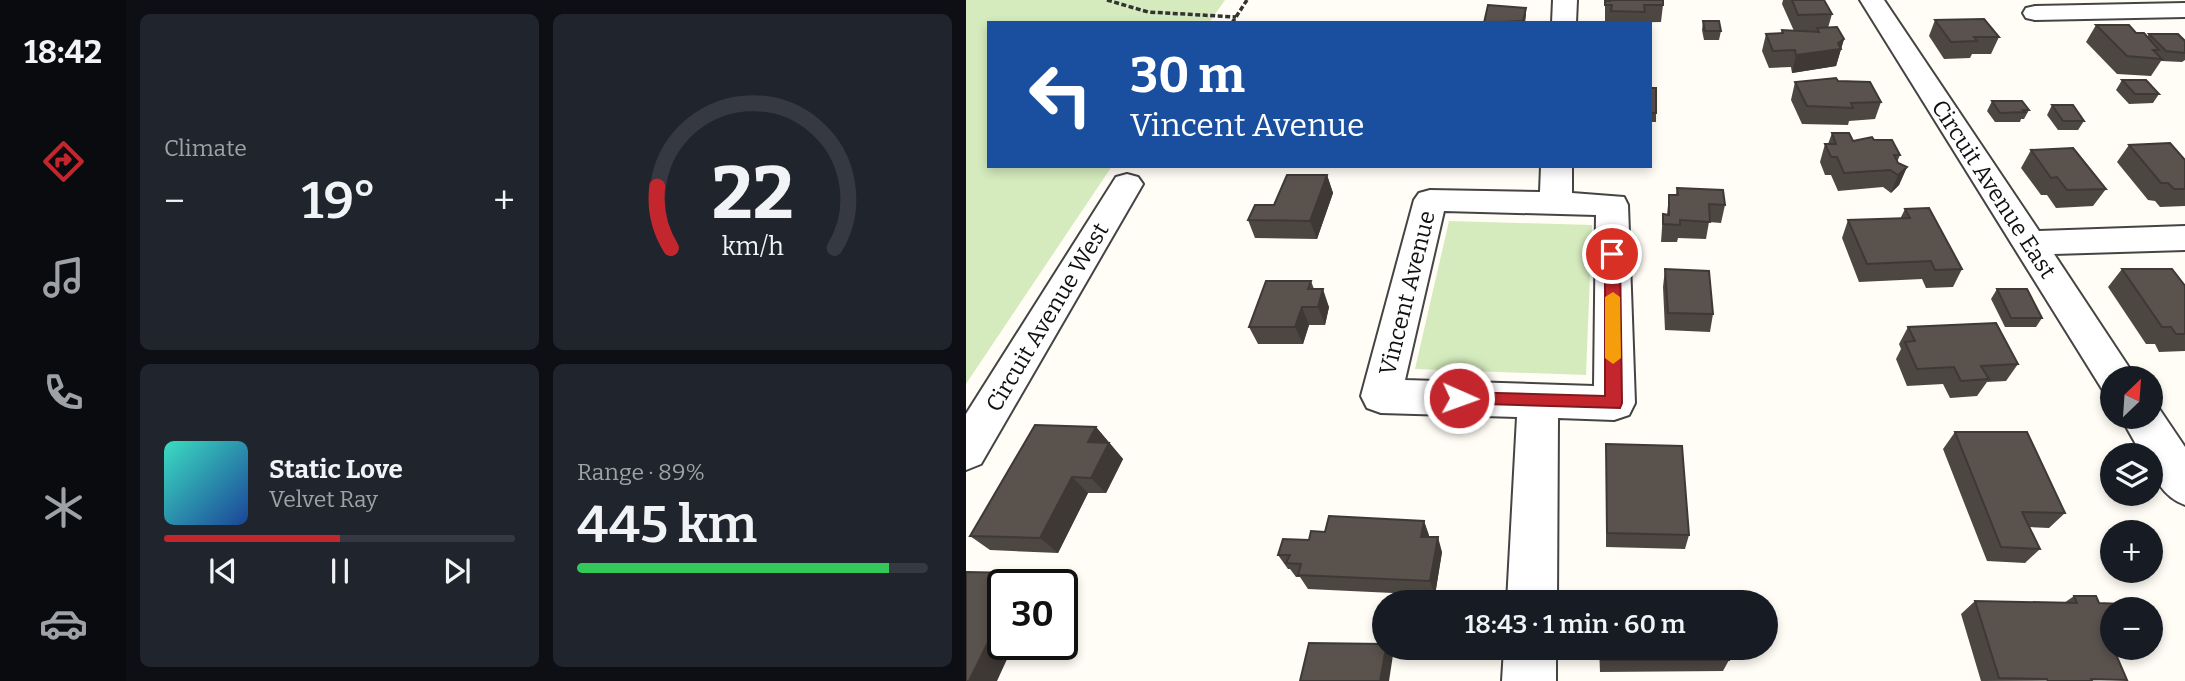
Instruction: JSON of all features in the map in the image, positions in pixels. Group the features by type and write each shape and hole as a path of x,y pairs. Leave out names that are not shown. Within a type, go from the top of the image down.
{"street":[{"path":"1564,21 1565,0"},
{"name":"Circuit Avenue East","path":"1871,0 2108,366"},
{"path":"2035,13 2185,10"},
{"path":"1555,203 1557,168"},
{"name":"Circuit Avenue West","path":"966,451 1127,184"},
{"name":"Vincent Avenue","path":"1430,200 1612,205 1614,403 1538,401 1381,396 1430,200"},
{"path":"2029,243 2185,238"},
{"path":"1532,590 1538,401"},
{"path":"2149,429 2185,485"},
{"path":"1529,681 1530,660"}],"path":[{"path":"1107,0 1148,12 1236,17"},
{"path":"1233,21 1247,0"}],"green space":[{"path":"966,0 1225,0 1210,21 987,21 987,168 1111,168 966,384"},
{"path":"1449,221 1592,225 1586,375 1415,369"}],"building":[{"path":"1663,0 1663,5 1644,5 1645,12 1611,11 1612,5 1605,5 1605,1"},
{"path":"1792,0 1824,0 1832,14 1798,15"},
{"path":"1488,5 1526,8 1523,21 1484,21"},
{"path":"1984,19 1999,37 1974,37 1977,41 1951,42 1935,20"},
{"path":"1703,21 1719,21 1721,31 1705,31"},
{"path":"2096,25 2129,25 2136,33 2144,33 2159,50 2153,50 2162,59 2127,56"},
{"path":"1837,27 1844,39 1838,43 1841,49 1796,55 1795,50 1773,51 1766,34 1783,33 1782,30 1819,32 1817,28"},
{"path":"2149,34 2178,34 2185,41 2185,53 2166,51"},
{"path":"1836,78 1838,81 1870,82 1881,102 1851,103 1853,108 1807,106 1795,82"},
{"path":"2122,80 2146,80 2159,94 2135,94"},
{"path":"1652,88 1656,88 1656,113 1652,113"},
{"path":"1992,101 2022,101 2029,110 2000,113"},
{"path":"2052,105 2073,105 2084,121 2063,121"},
{"path":"1832,133 1849,133 1853,141 1872,137 1874,140 1892,140 1900,155 1894,155 1898,163 1907,167 1898,175 1890,170 1844,173 1837,157 1831,157 1825,144 1836,144"},
{"path":"2170,143 2185,160 2185,189 2174,189 2168,183 2161,183 2129,145"},
{"path":"2073,148 2106,189 2067,190 2057,177 2051,178 2031,150"},
{"path":"1287,175 1327,175 1310,221 1248,220 1255,205 1274,205"},
{"path":"1677,188 1723,190 1725,205 1709,204 1710,222 1680,220 1680,225 1663,224 1663,214 1669,215 1669,195 1678,195"},
{"path":"1929,208 1962,269 1935,270 1931,261 1867,264 1848,220 1910,218 1905,209"},
{"path":"1665,269 1709,271 1713,314 1668,313"},
{"path":"2122,269 2172,269 2185,286 2185,334 2176,334 2171,327 2162,327"},
{"path":"1266,281 1311,281 1308,289 1323,289 1318,307 1302,307 1295,327 1249,327"},
{"path":"1997,289 2027,289 2042,318 2011,318"},
{"path":"1996,323 2018,364 1981,366 1989,379 1961,381 1954,367 1917,369 1905,342 1915,341 1908,327"},
{"path":"1035,425 1096,427 1088,442 1109,443 1091,478 1072,477 1040,538 970,536"},
{"path":"1955,432 2027,432 2065,513 2022,512 2040,549 2001,547"},
{"path":"1606,444 1682,446 1689,535 1607,533"},
{"path":"1329,516 1424,521 1421,537 1438,537 1430,581 1298,575 1301,564 1286,563 1290,555 1278,555 1283,539 1309,540 1311,531 1325,532"},
{"path":"966,572 987,572 987,644 969,681 966,681"},
{"path":"2074,596 2096,596 2100,603 2100,660 2118,660 2127,680 2048,681 1999,678 1975,601 2077,603"},
{"path":"1309,643 1372,644 1372,660 1384,660 1380,681 1300,681"}],"slow traffic":[{"path":"1613,297 1613,358"}],"route":[{"path":"1459,398 1614,403 1612,254"}]}
